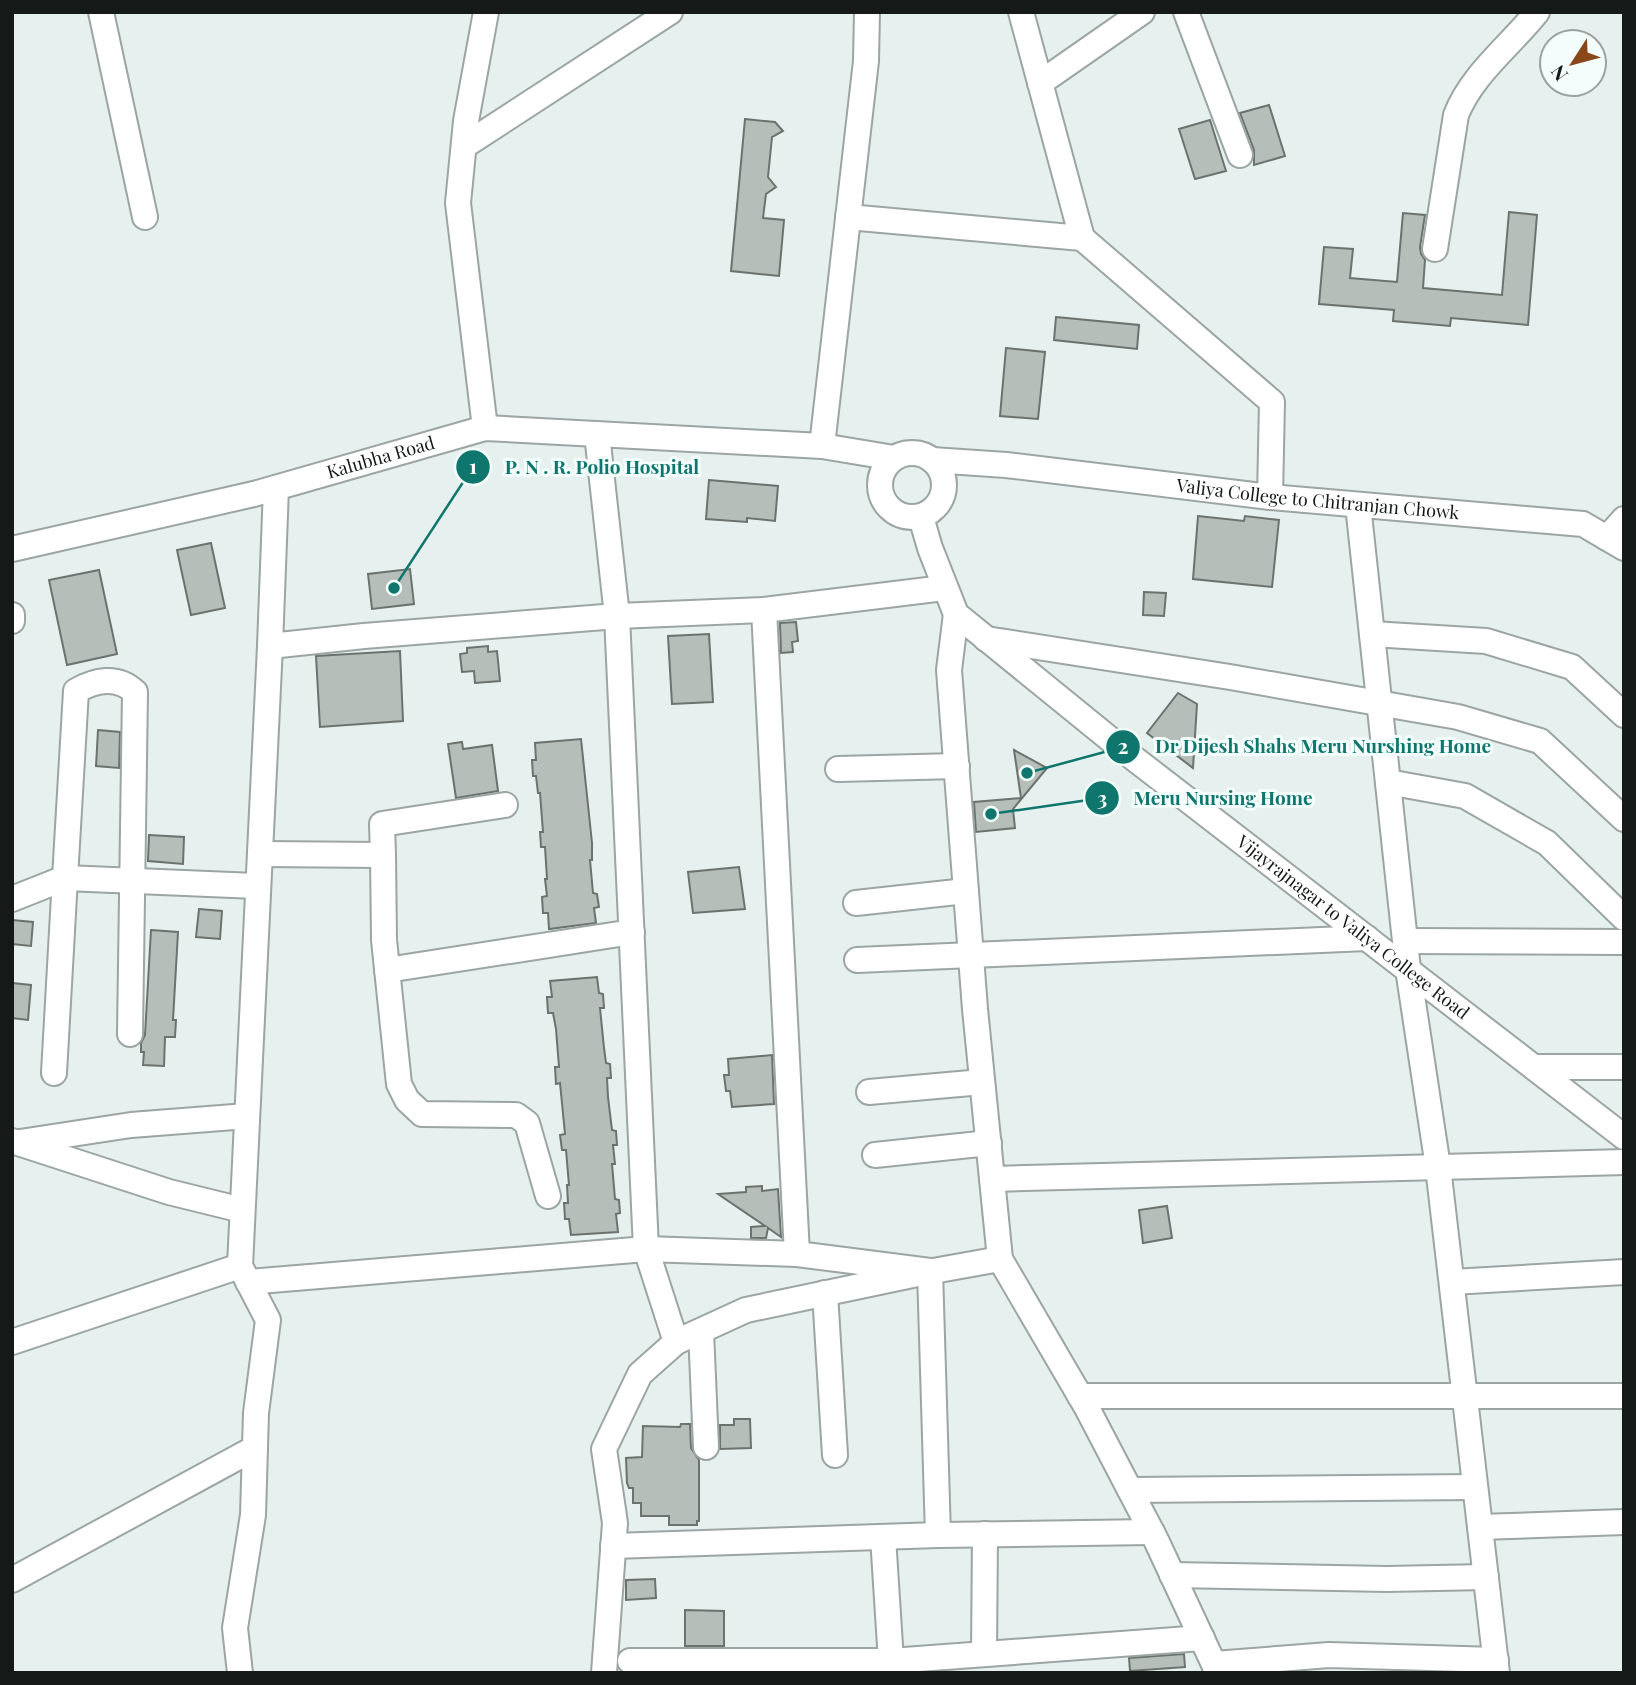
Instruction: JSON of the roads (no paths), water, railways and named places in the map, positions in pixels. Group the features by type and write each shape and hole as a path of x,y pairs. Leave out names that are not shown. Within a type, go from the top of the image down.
{"street":[{"path":"101,12 145,217"},
{"path":"485,428 458,203 464,146 486,12"},
{"path":"464,146 670,12"},
{"path":"867,12 866,61 848,217 830,448 880,480"},
{"path":"1021,12 1082,238 1272,402 1270,497"},
{"path":"1040,83 1142,12"},
{"path":"1186,12 1240,155"},
{"path":"1435,249 1456,115 1461,101 1471,84 1536,12"},
{"path":"848,217 1082,238"},
{"name":"Kalubha Road","path":"12,550 276,488 485,428 830,448 894,458"},
{"path":"597,434 617,616 646,1249 676,1342"},
{"path":"913,453 932,460 943,477 944,488 937,506 909,515 883,500 880,480 894,458 913,453"},
{"name":"Valiya College to Chitranjan Chowk","path":"932,460 1006,465 1270,497 1583,524 1615,543"},
{"name":"Valiya College to Chitranjan Chowk","path":"944,488 1006,465"},
{"path":"240,1673 235,1628 253,1515 256,1413 268,1320 244,1274 242,1210 276,488"},
{"path":"956,614 949,670 971,956 1000,1259 1080,1396 1130,1490 1216,1669 1329,1656 1497,1667 1438,1167 1408,969 1358,505"},
{"name":"Vijayrajnagar to Valiya College Road","path":"909,515 906,531 941,579 956,614 1138,761 1624,1137"},
{"path":"1615,543 1624,519"},
{"path":"270,646 617,616 764,610 941,579"},
{"path":"764,610 797,1254"},
{"path":"12,615 12,621"},
{"path":"1372,634 1486,641 1572,667 1624,715"},
{"path":"985,639 1458,717 1540,741 1624,818"},
{"path":"54,1073 76,691 100,681 126,684 135,692 130,1034"},
{"path":"838,769 957,766"},
{"path":"1388,782 1465,796 1547,843 1624,918"},
{"path":"505,805 382,824 384,940 399,1084 407,1100 422,1114 516,1115 527,1123 548,1196"},
{"path":"260,854 383,855"},
{"path":"12,900 65,878 258,886"},
{"path":"856,903 966,891"},
{"path":"387,970 632,932"},
{"path":"857,960 1367,938"},
{"path":"1405,941 1624,942"},
{"path":"1534,1066 1624,1068"},
{"path":"869,1092 982,1082"},
{"path":"14,1142 131,1125 247,1116"},
{"path":"14,1142 169,1192 242,1210"},
{"path":"874,1155 989,1143"},
{"path":"992,1179 1624,1162"},
{"path":"12,1342 244,1274 646,1249 797,1254 930,1271"},
{"path":"604,1673 615,1523 604,1449 640,1374 676,1342 746,1310 1000,1259"},
{"path":"930,1271 938,1535"},
{"path":"1452,1282 1624,1272"},
{"path":"825,1293 835,1455"},
{"path":"701,1331 706,1447"},
{"path":"1080,1396 1624,1396"},
{"path":"12,1580 255,1448"},
{"path":"1130,1490 1475,1487"},
{"path":"1480,1527 1624,1522"},
{"path":"613,1546 938,1535 1152,1532"},
{"path":"984,1654 985,1534"},
{"path":"883,1537 891,1661"},
{"path":"1172,1575 1486,1577"},
{"path":"630,1661 891,1661 944,1665 984,1654 1202,1638"}],"place":[{"name":"P. N . R. Polio Hospital","path":"394,588"},
{"name":"Dr Dijesh Shahs Meru Nurshing Home","path":"1027,773"},
{"name":"Meru Nursing Home","path":"991,814"}]}
